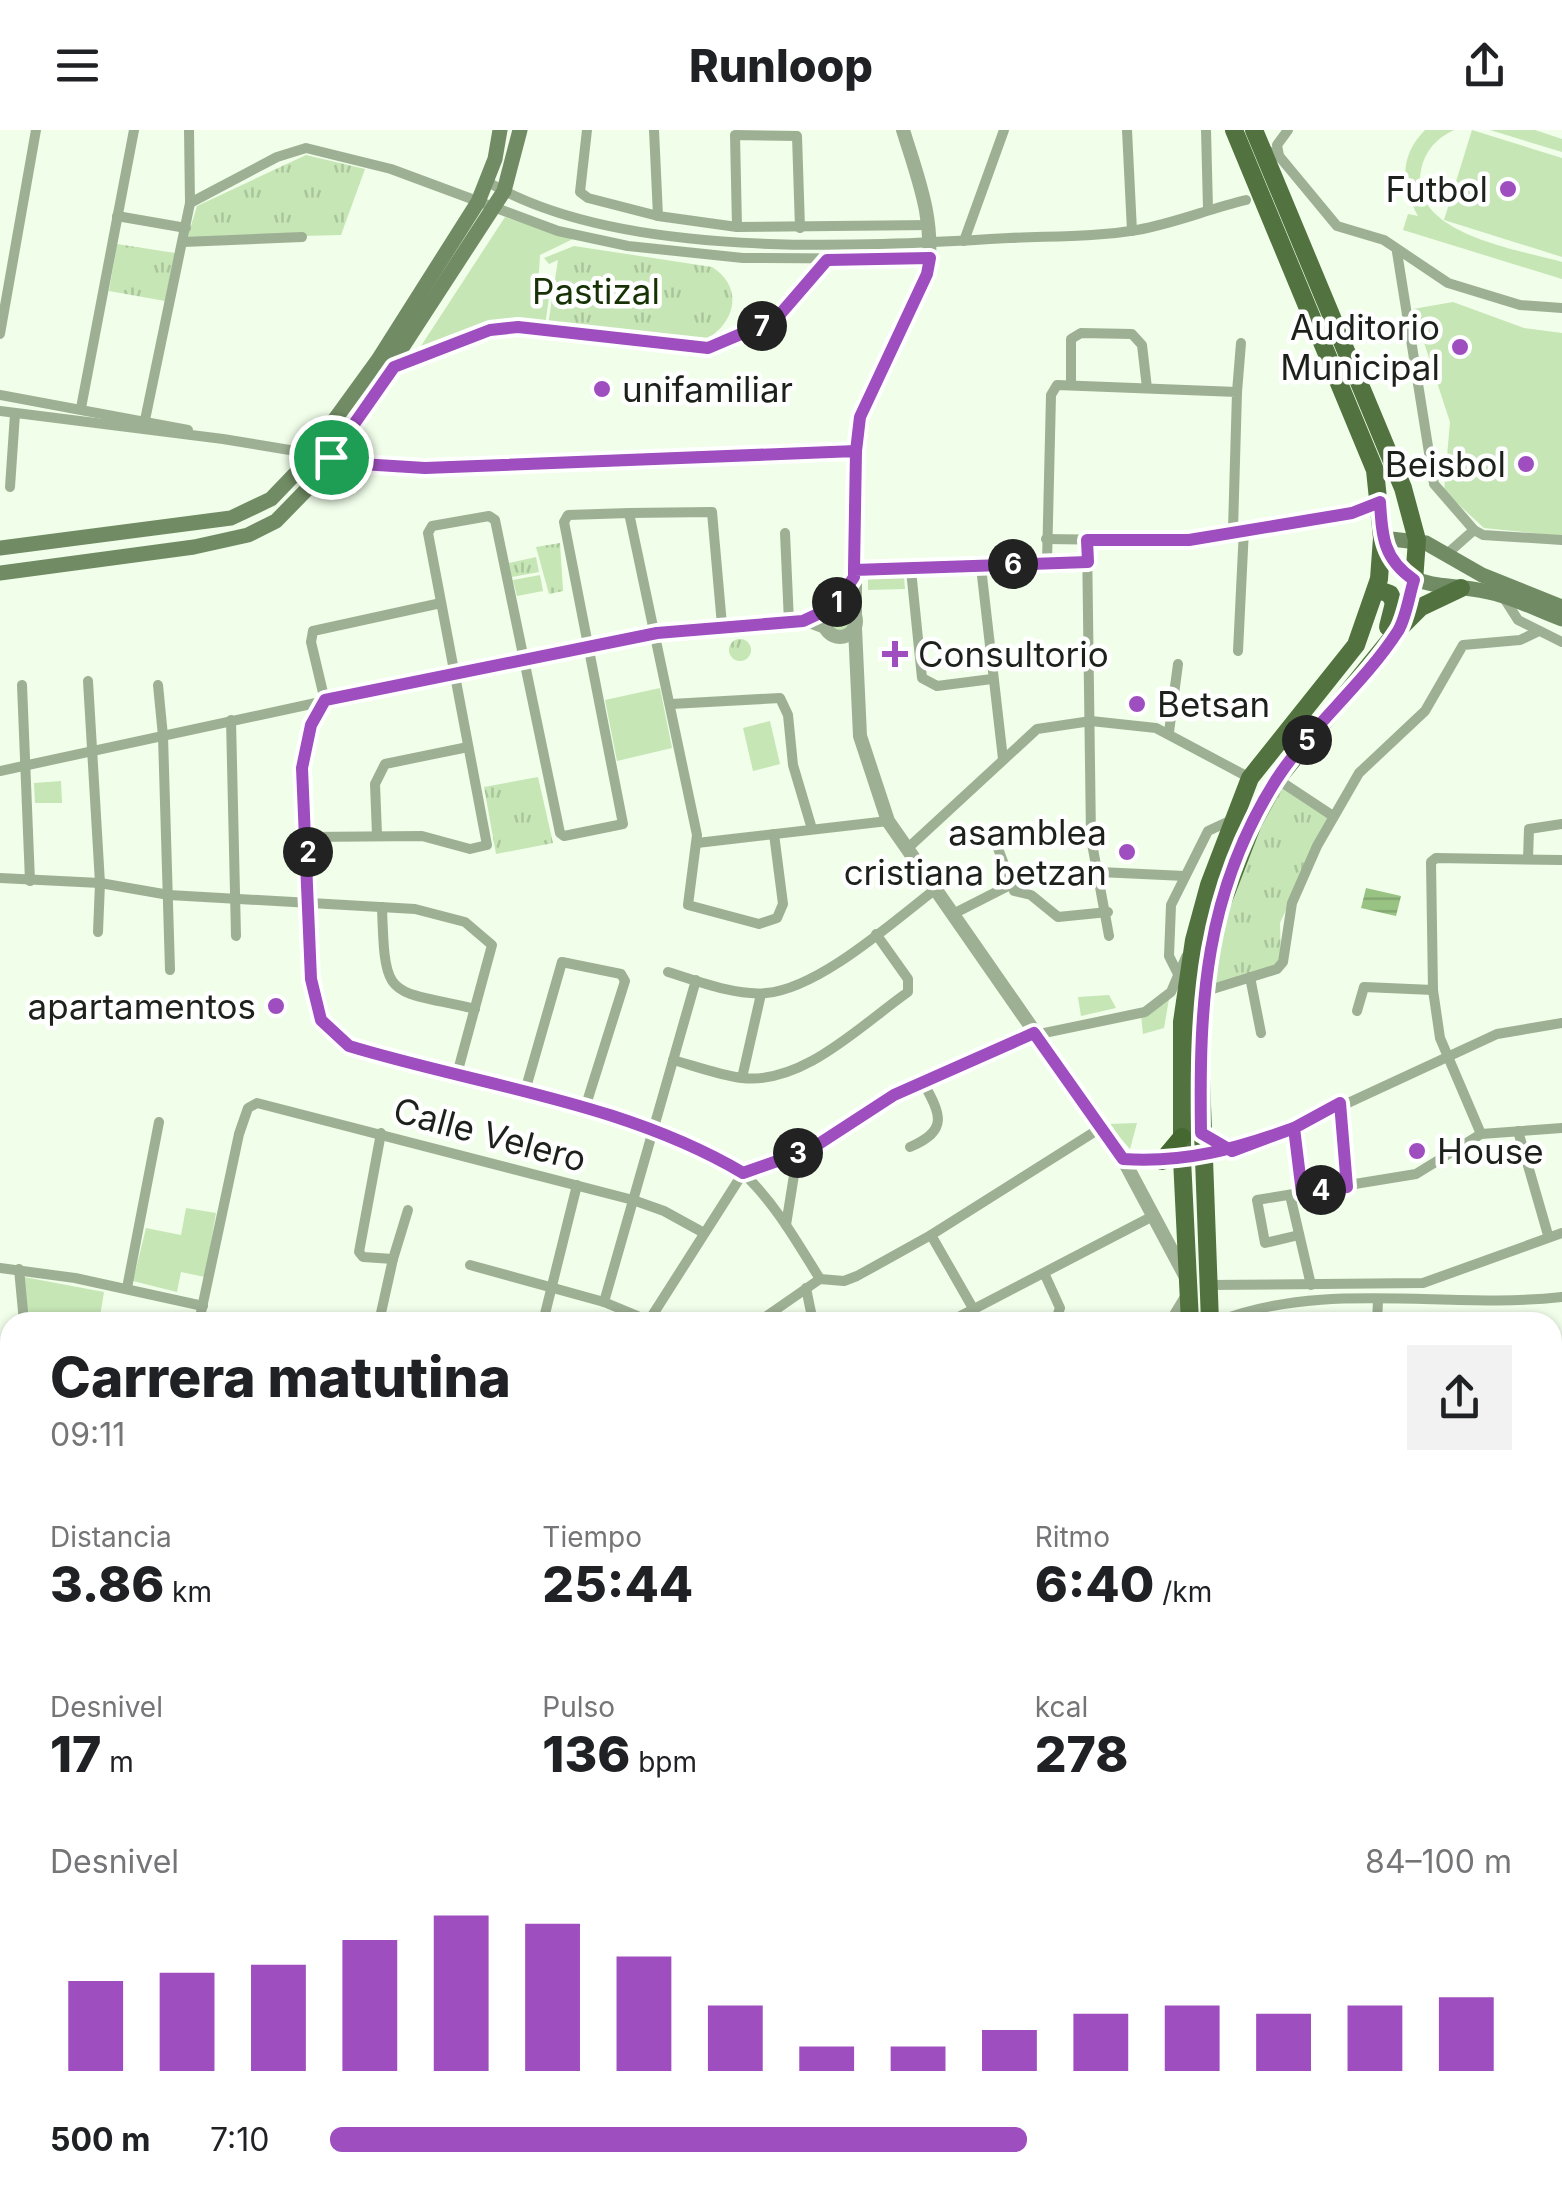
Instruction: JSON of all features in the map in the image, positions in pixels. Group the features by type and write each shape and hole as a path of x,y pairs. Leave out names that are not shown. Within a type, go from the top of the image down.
{"highway":[{"path":"1162,1161 1182,1138"}],"main road":[{"path":"0,573 194,547 248,535 292,508 394,367 486,204 500,130"},
{"path":"0,548 231,518 271,499 311,452 486,204 504,191 520,130"},
{"path":"1190,1312 1182,1159 1182,1022 1194,940 1209,884 1250,778 1356,646 1376,588 1382,540 1375,470 1234,130"},
{"path":"1257,139 1403,488 1417,540 1414,580 1399,629"},
{"path":"1382,540 1417,540 1482,576 1562,607"},
{"path":"1382,540 1392,562 1414,580 1504,597 1562,619"},
{"path":"1374,660 1394,603 1390,594 1376,588"},
{"path":"1212,1312 1201,1133 1202,992 1226,886 1277,779 1399,629 1421,607 1462,588"}],"street":[{"path":"0,334 36,130"},
{"path":"87,425 85,409 134,130"},
{"path":"146,420 190,203 189,130"},
{"path":"587,130 580,192 588,198 658,216 737,227 930,225"},
{"path":"654,130 658,216"},
{"path":"903,130 930,225 930,251 927,274 866,402 856,451 854,574 860,736 888,821 1123,1159 1189,1288 1177,1312"},
{"path":"964,240 1004,130"},
{"path":"1127,130 1132,231"},
{"path":"1206,130 1208,209"},
{"path":"1279,156 1277,145 1288,130"},
{"path":"737,227 735,135 797,136 800,228"},
{"path":"1257,139 1279,156 1337,226 1374,234 1448,283 1520,305 1562,308"},
{"path":"190,203 277,157 306,148 391,169 558,231 628,246 744,258 827,260 930,251 964,240 1132,231 1188,221 1208,209 1246,200"},
{"path":"1278,174 1289,169"},
{"path":"488,182 591,223 697,239 930,251"},
{"path":"118,216 186,228"},
{"path":"183,242 302,237"},
{"path":"1398,252 1434,484 1482,535 1562,540"},
{"path":"394,367 510,326 708,348 776,319 827,260"},
{"path":"1071,384 1071,339 1081,333 1132,334 1142,345 1146,388"},
{"path":"1238,651 1240,343"},
{"path":"1047,562 1051,395 1056,385 1237,392"},
{"path":"0,395 146,420 223,439"},
{"path":"0,411 87,425 223,439 361,464 425,468 856,451"},
{"path":"10,487 15,414"},
{"path":"1046,538 1189,540 1352,513 1380,502"},
{"path":"307,837 422,836 478,850 487,845 428,530 493,517 560,833 564,836 620,826 625,818 564,519 568,515 712,512 722,626"},
{"path":"630,513 697,843 688,904 766,924 777,918 783,908 774,834"},
{"path":"1448,554 1474,530"},
{"path":"786,534 788,622"},
{"path":"1087,540 1090,819 1109,936"},
{"path":"854,574 1088,562"},
{"path":"982,566 1002,759"},
{"path":"910,570 922,678 937,686 992,679"},
{"path":"831,633 830,609 854,574"},
{"path":"1504,597 1518,620 1562,642"},
{"path":"441,603 313,631 325,700 304,746 315,1001 321,1020 349,1046 585,1108 694,1145 743,1173 786,1226 820,1279"},
{"path":"0,771 657,633 803,621 845,606 855,622"},
{"path":"803,621 831,633 856,659"},
{"path":"831,633 855,622"},
{"path":"1202,992 1277,969 1283,962 1292,903 1334,816 1359,773 1425,711 1463,645 1520,640 1539,631"},
{"path":"1169,732 1178,664"},
{"path":"88,682 100,883 98,932"},
{"path":"22,685 30,881"},
{"path":"158,685 164,736 170,970"},
{"path":"671,704 780,698 788,714 793,764 812,829"},
{"path":"231,720 236,936"},
{"path":"908,848 1037,729 1091,721 1169,732 1250,778"},
{"path":"377,835 376,784 385,764 468,747"},
{"path":"1277,779 1334,816"},
{"path":"1178,974 1170,956 1170,911 1212,826 1237,818"},
{"path":"697,843 888,821"},
{"path":"1528,859 1529,829 1562,824"},
{"path":"996,842 1010,885 1031,895 1058,917 1108,912"},
{"path":"1482,1134 1445,1055 1433,990 1431,862 1562,860"},
{"path":"1099,872 1184,876"},
{"path":"0,878 100,883 170,895 415,909 466,922 492,942 457,1074"},
{"path":"955,913 1010,885"},
{"path":"668,972 761,994 804,982 937,888"},
{"path":"382,908 384,962 390,983 401,991 475,1009"},
{"path":"673,1060 742,1078 770,1078 796,1070 908,992 908,979 876,934"},
{"path":"656,1312 743,1173 811,1149 884,1100 1034,1033 1145,1012 1171,992 1194,940"},
{"path":"525,1092 562,962 621,974 625,980 585,1108"},
{"path":"1250,978 1261,1033"},
{"path":"604,1302 696,980"},
{"path":"1357,1012 1364,987 1433,990"},
{"path":"742,1078 761,994"},
{"path":"1123,1159 1203,1158 1232,1151 1294,1128 1340,1103 1504,1031 1562,1024"},
{"path":"910,1147 933,1137 938,1130 938,1116 923,1082"},
{"name":"Calle Velero","path":"203,1306 238,1134 248,1108 257,1102 633,1200 664,1210 704,1233"},
{"path":"1340,1103 1347,1187"},
{"path":"127,1288 159,1122"},
{"path":"772,1312 820,1279 844,1281 857,1276 931,1235 1099,1128"},
{"path":"1294,1128 1299,1235 1310,1285"},
{"path":"1299,1235 1265,1243 1258,1200 1420,1172 1482,1134 1562,1128"},
{"path":"1518,1131 1548,1235"},
{"path":"1201,1133 1232,1151"},
{"path":"381,1134 360,1252 369,1258 394,1259"},
{"path":"786,1226 794,1175 811,1149"},
{"path":"546,1312 578,1185"},
{"path":"381,1312 408,1210"},
{"path":"970,1312 1153,1216"},
{"path":"1208,1285 1423,1284 1562,1233"},
{"path":"931,1235 974,1310"},
{"path":"470,1266 629,1312"},
{"path":"0,1268 127,1288 203,1306 202,1312"},
{"path":"19,1270 23,1312"},
{"path":"1045,1275 1059,1312"},
{"path":"1423,1284 1424,1300"},
{"path":"806,1288 811,1312"},
{"path":"1244,1312 1268,1304 1424,1300 1480,1304 1562,1297"},
{"path":"1378,1301 1378,1312"}],"green space":[{"path":"1425,130 1454,130 1425,156 1422,192 1431,210 1470,235 1562,262 1562,279 1403,230 1408,214 1418,216 1408,194 1405,172 1411,150"},
{"name":"Futbol","path":"1472,130 1562,158 1562,257 1444,220"},
{"path":"1490,130 1535,130 1562,139 1562,152"},
{"path":"306,155 365,169 341,235 187,239 197,206"},
{"path":"505,217 573,239 540,255 538,287 550,290 545,326 509,322 421,346"},
{"path":"117,244 175,253 165,301 109,291"},
{"name":"Pastizal","path":"574,246 712,267 730,288 731,311 716,332 692,345 548,325 558,260 549,264 544,258"},
{"path":"1453,302 1524,328 1562,333 1562,536 1484,528 1444,491 1450,422 1413,309"},
{"path":"560,543 563,591 549,594 536,547"},
{"path":"536,557 539,572 512,577 509,563"},
{"path":"540,575 543,591 517,596 513,580"},
{"path":"904,577 905,589 868,590 868,578"},
{"path":"839,607 849,611 853,621 849,631 839,635 829,631 825,621 829,611"},
{"path":"740,639 748,642 748,658 740,661 732,658 729,650 732,642"},
{"path":"660,688 672,748 617,761 605,700"},
{"path":"770,721 780,764 753,771 743,728"},
{"path":"538,777 553,843 496,854 484,787"},
{"path":"61,781 62,803 35,803 34,783"},
{"path":"1277,782 1329,817 1280,923 1281,960 1276,967 1208,987 1221,919"},
{"path":"1109,995 1116,1008 1081,1016 1078,997"},
{"path":"1169,999 1164,1028 1143,1034 1141,1015"},
{"path":"1137,1123 1130,1149 1108,1124"},
{"path":"186,1208 216,1213 205,1277 181,1272 177,1292 133,1281 146,1228 181,1235"},
{"path":"24,1277 104,1292 101,1312 26,1312"}],"shaded area":[{"path":"1366,888 1401,896 1396,916 1361,908"}],"place":[{"name":"Futbol","path":"1508,189"},
{"name":"Auditorio Municipal","path":"1460,347"},
{"name":"unifamiliar","path":"602,389"},
{"name":"Beisbol","path":"1526,464"},
{"name":"Consultorio","path":"895,654"},
{"name":"Betsan","path":"1137,704"},
{"name":"asamblea cristiana betzan","path":"1127,852"},
{"name":"apartamentos","path":"276,1006"},
{"name":"House","path":"1417,1151"}],"route":[{"path":"331,457 361,464 425,468 856,451 855,503 854,570 854,577 826,613 803,621 657,633 325,700 311,725 302,768 311,979 321,1020 333,1035 349,1046 375,1054 585,1108 653,1130 694,1145 743,1173 811,1149 884,1100 1034,1033 1123,1159 1203,1158 1232,1151 1294,1128 1302,1193 1347,1187 1340,1103 1294,1128 1232,1151 1201,1133 1199,1023 1216,919 1253,823 1277,779 1399,629 1414,580 1392,562 1382,543 1380,502 1352,513 1189,540 1087,540 1088,562 854,570 860,417 927,274 930,258 827,260 776,319 708,348 679,348 510,326 490,330 394,367 331,457"}]}
